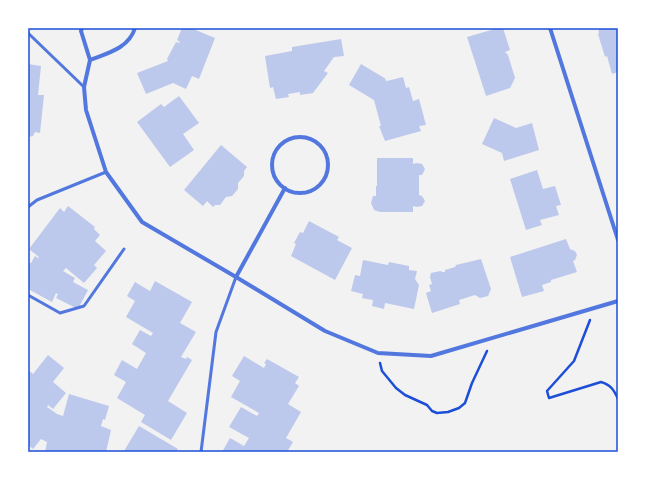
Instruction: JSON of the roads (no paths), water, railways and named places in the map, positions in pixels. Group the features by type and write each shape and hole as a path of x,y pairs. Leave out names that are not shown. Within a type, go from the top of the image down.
{"street":[{"path":"82,28 81,31 90,60 84,87 86,110 106,172 142,222 325,331 378,353 431,356 618,301"},
{"path":"90,60 115,50 128,42 135,28"},
{"path":"550,28 618,240"},
{"path":"303,137 315,141 324,150 328,162 326,174 320,184 309,191 297,192 285,188 276,179 272,168 274,155 280,145 291,138 303,137"},
{"path":"236,277 285,188"}],"lane":[{"path":"28,33 84,87"},
{"path":"28,207 37,200 106,172"},
{"path":"28,295 60,312 84,306 124,249"},
{"path":"201,452 216,332 236,277"}]}
